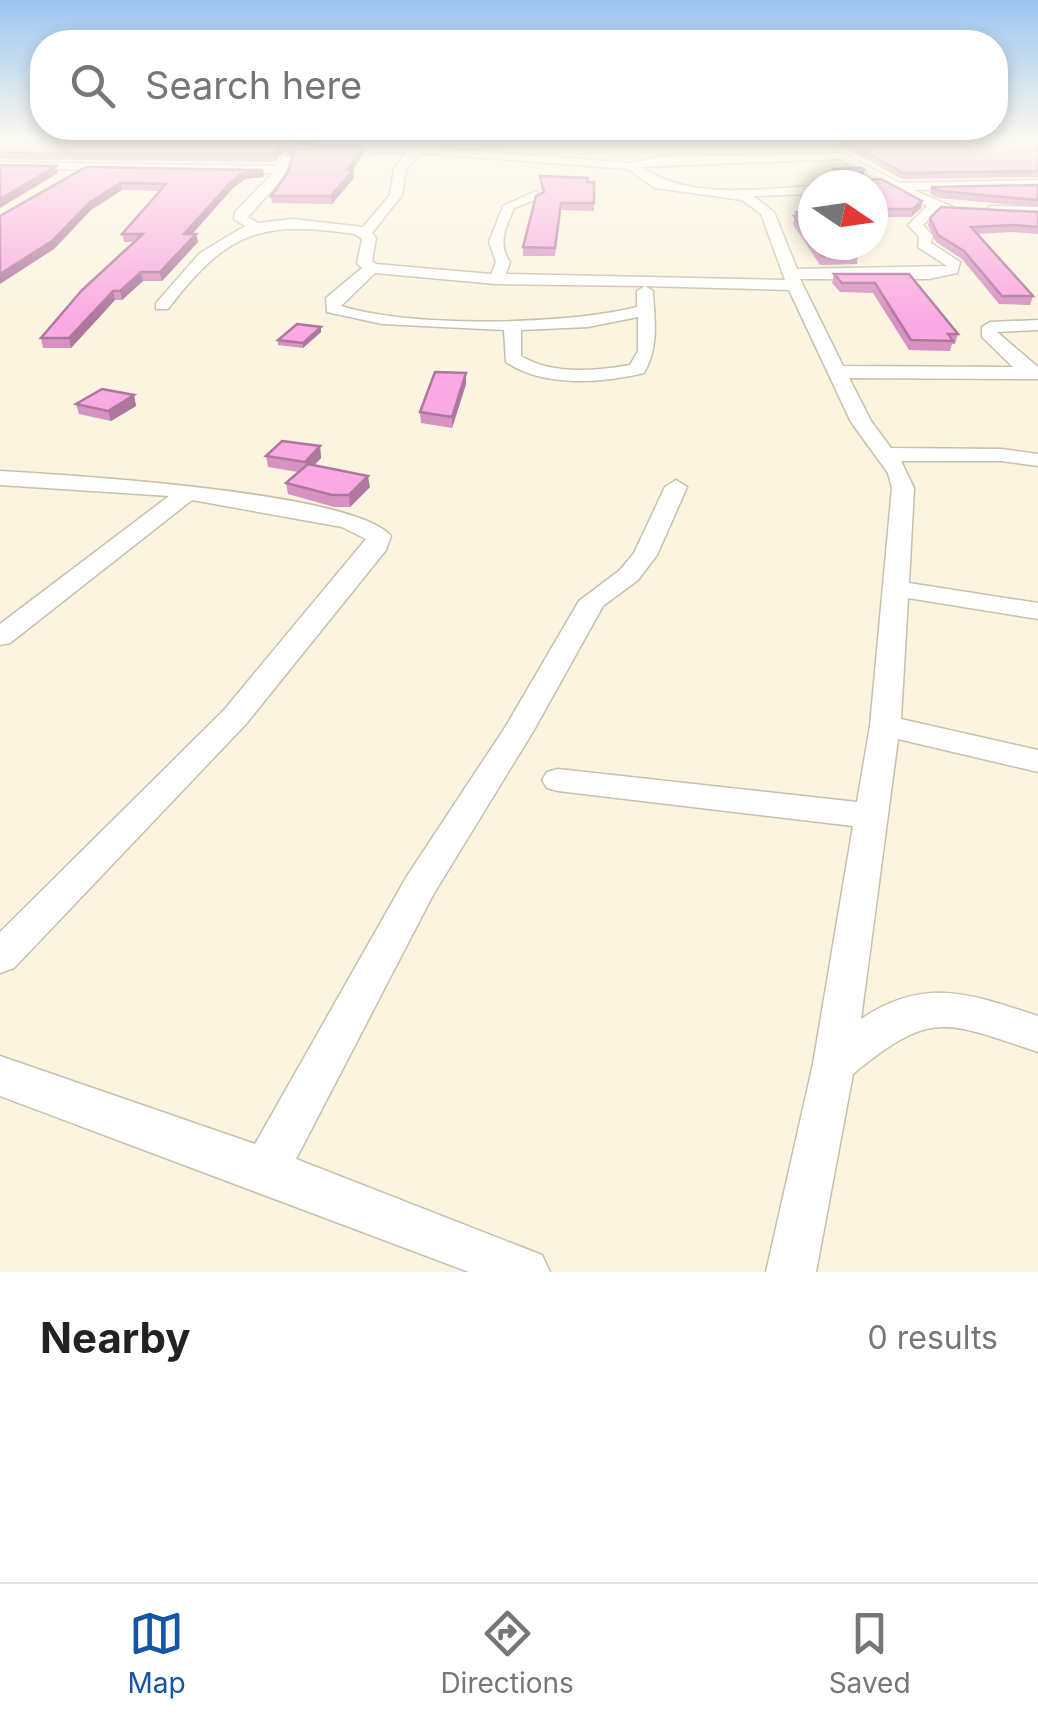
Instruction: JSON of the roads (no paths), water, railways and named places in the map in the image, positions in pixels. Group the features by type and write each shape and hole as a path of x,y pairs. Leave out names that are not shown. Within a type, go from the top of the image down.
{"street":[{"path":"253,200 241,219 252,224 318,224 364,234 368,238 364,263 372,268 496,279 793,280 952,270 954,265 922,244 926,236 914,225 934,206"},
{"path":"364,234 392,200"},
{"path":"496,279 503,262 496,255 495,240 509,206 523,200"},
{"path":"750,200 767,212 793,280 861,422 899,473 903,488 885,726 834,1064 791,1272"},
{"path":"923,200 934,206 1038,211"},
{"path":"162,306 221,240 252,224"},
{"path":"372,268 332,300 333,308 373,318 513,323 583,323 649,309"},
{"path":"513,323 512,358 525,369 620,374 643,364 649,309 643,280"},
{"path":"1034,373 988,332 990,327 1038,326"},
{"path":"838,372 1034,373"},
{"path":"885,454 1002,454 1038,460"},
{"path":"0,478 110,481 188,492 349,521 379,536 377,545 236,717 0,956"},
{"path":"267,1168 420,886 519,730 592,602 629,575 645,556 676,487"},
{"path":"0,636 188,492"},
{"path":"893,588 1038,612"},
{"path":"885,726 1038,762"},
{"path":"558,780 869,816"},
{"path":"834,1064 882,1024 907,1011 942,1007 1038,1034"},
{"path":"0,1076 99,1115 267,1168 525,1272"}]}
